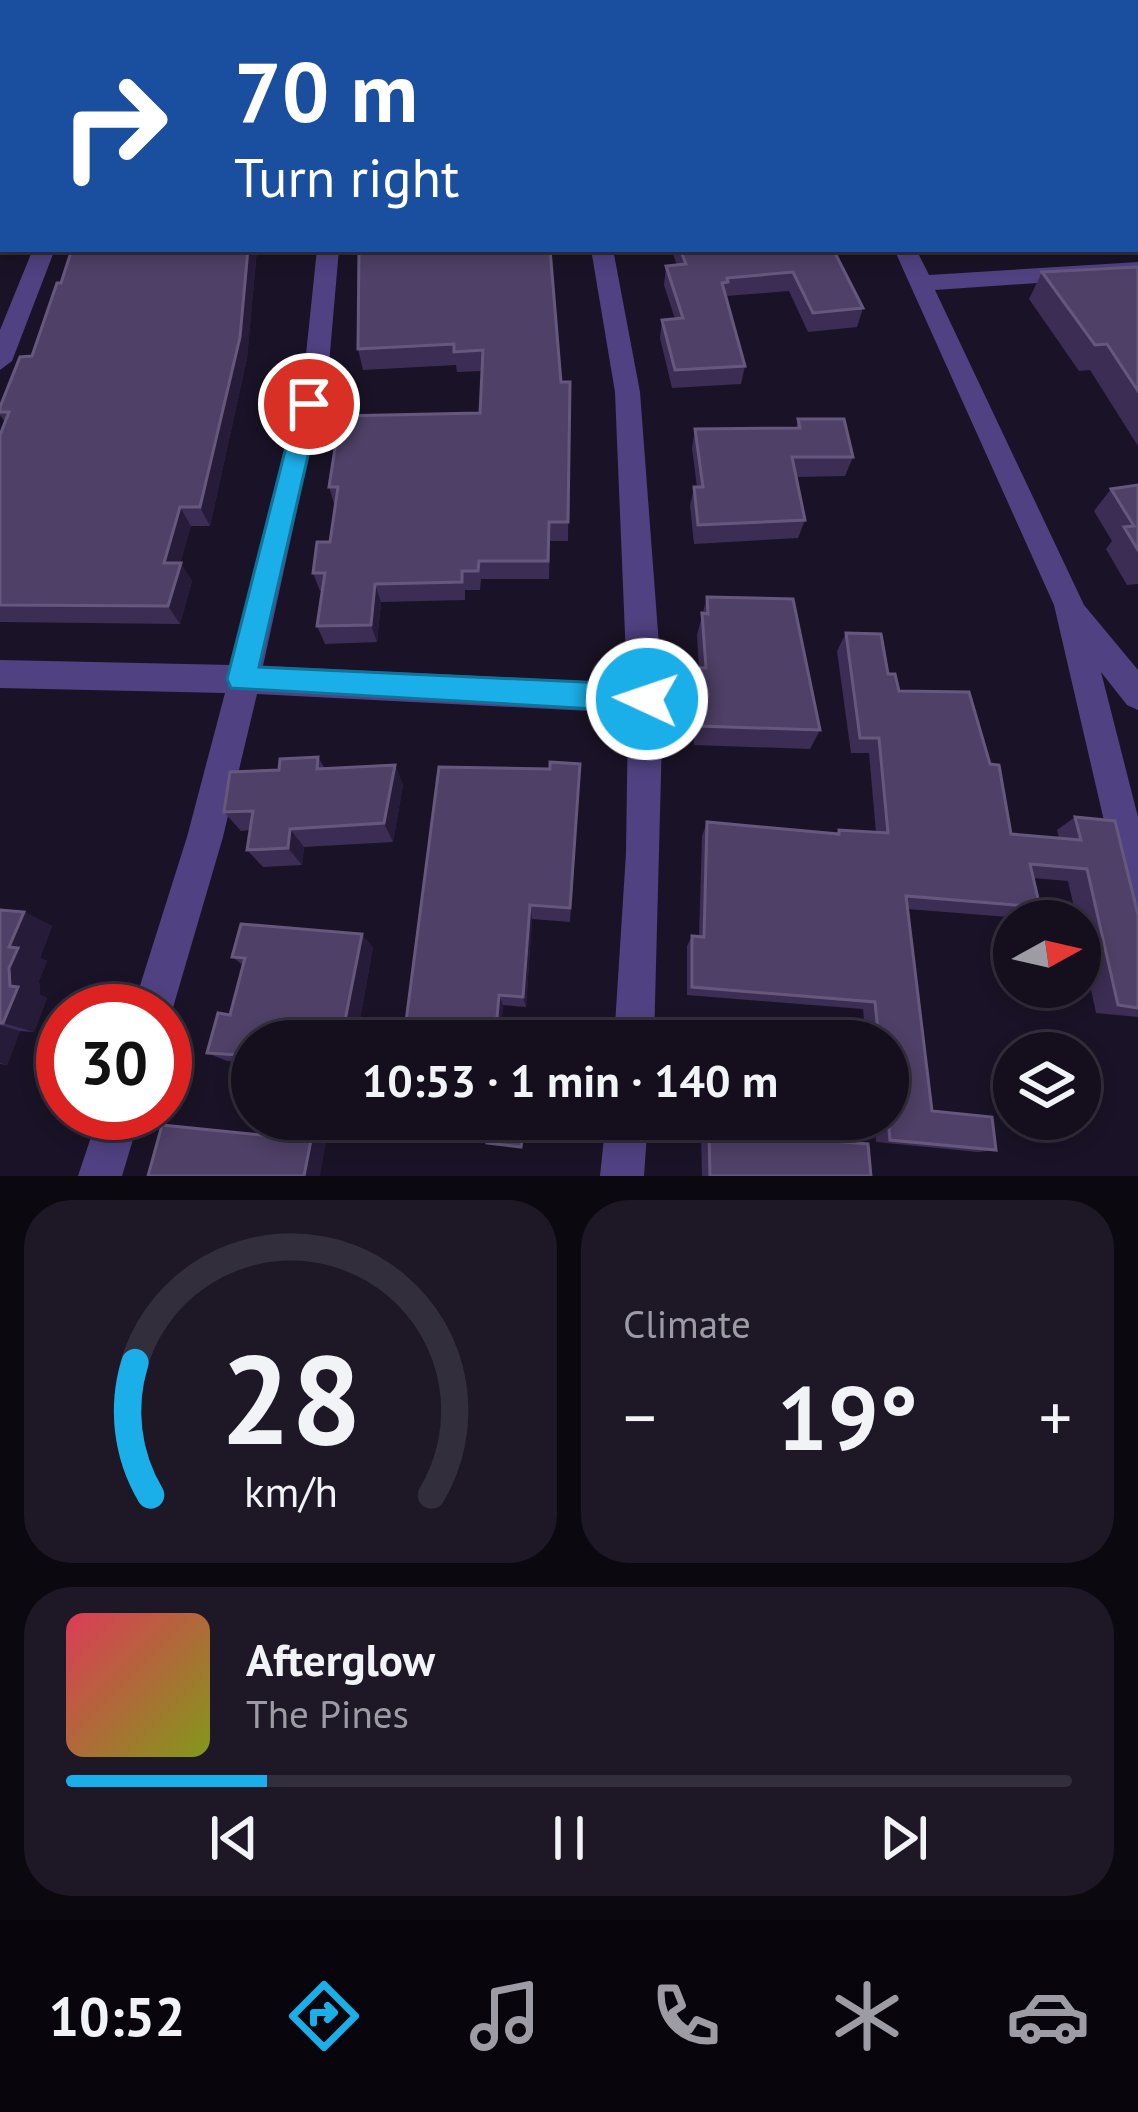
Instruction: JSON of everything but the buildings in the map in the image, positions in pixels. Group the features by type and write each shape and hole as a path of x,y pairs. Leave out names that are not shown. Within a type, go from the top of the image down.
{"street":[{"path":"0,361 43,252"},
{"path":"160,984 205,837 292,482 317,364 328,252"},
{"path":"603,252 624,352 647,699 644,921 636,1020"},
{"path":"906,252 1069,605 1138,890"},
{"path":"922,284 1138,269"},
{"path":"1069,605 1138,695"},
{"path":"0,674 242,679 647,699"},
{"path":"100,1176 112,1140"},
{"path":"622,1176 625,1140"}],"route":[{"path":"309,404 242,679 647,699"}]}
